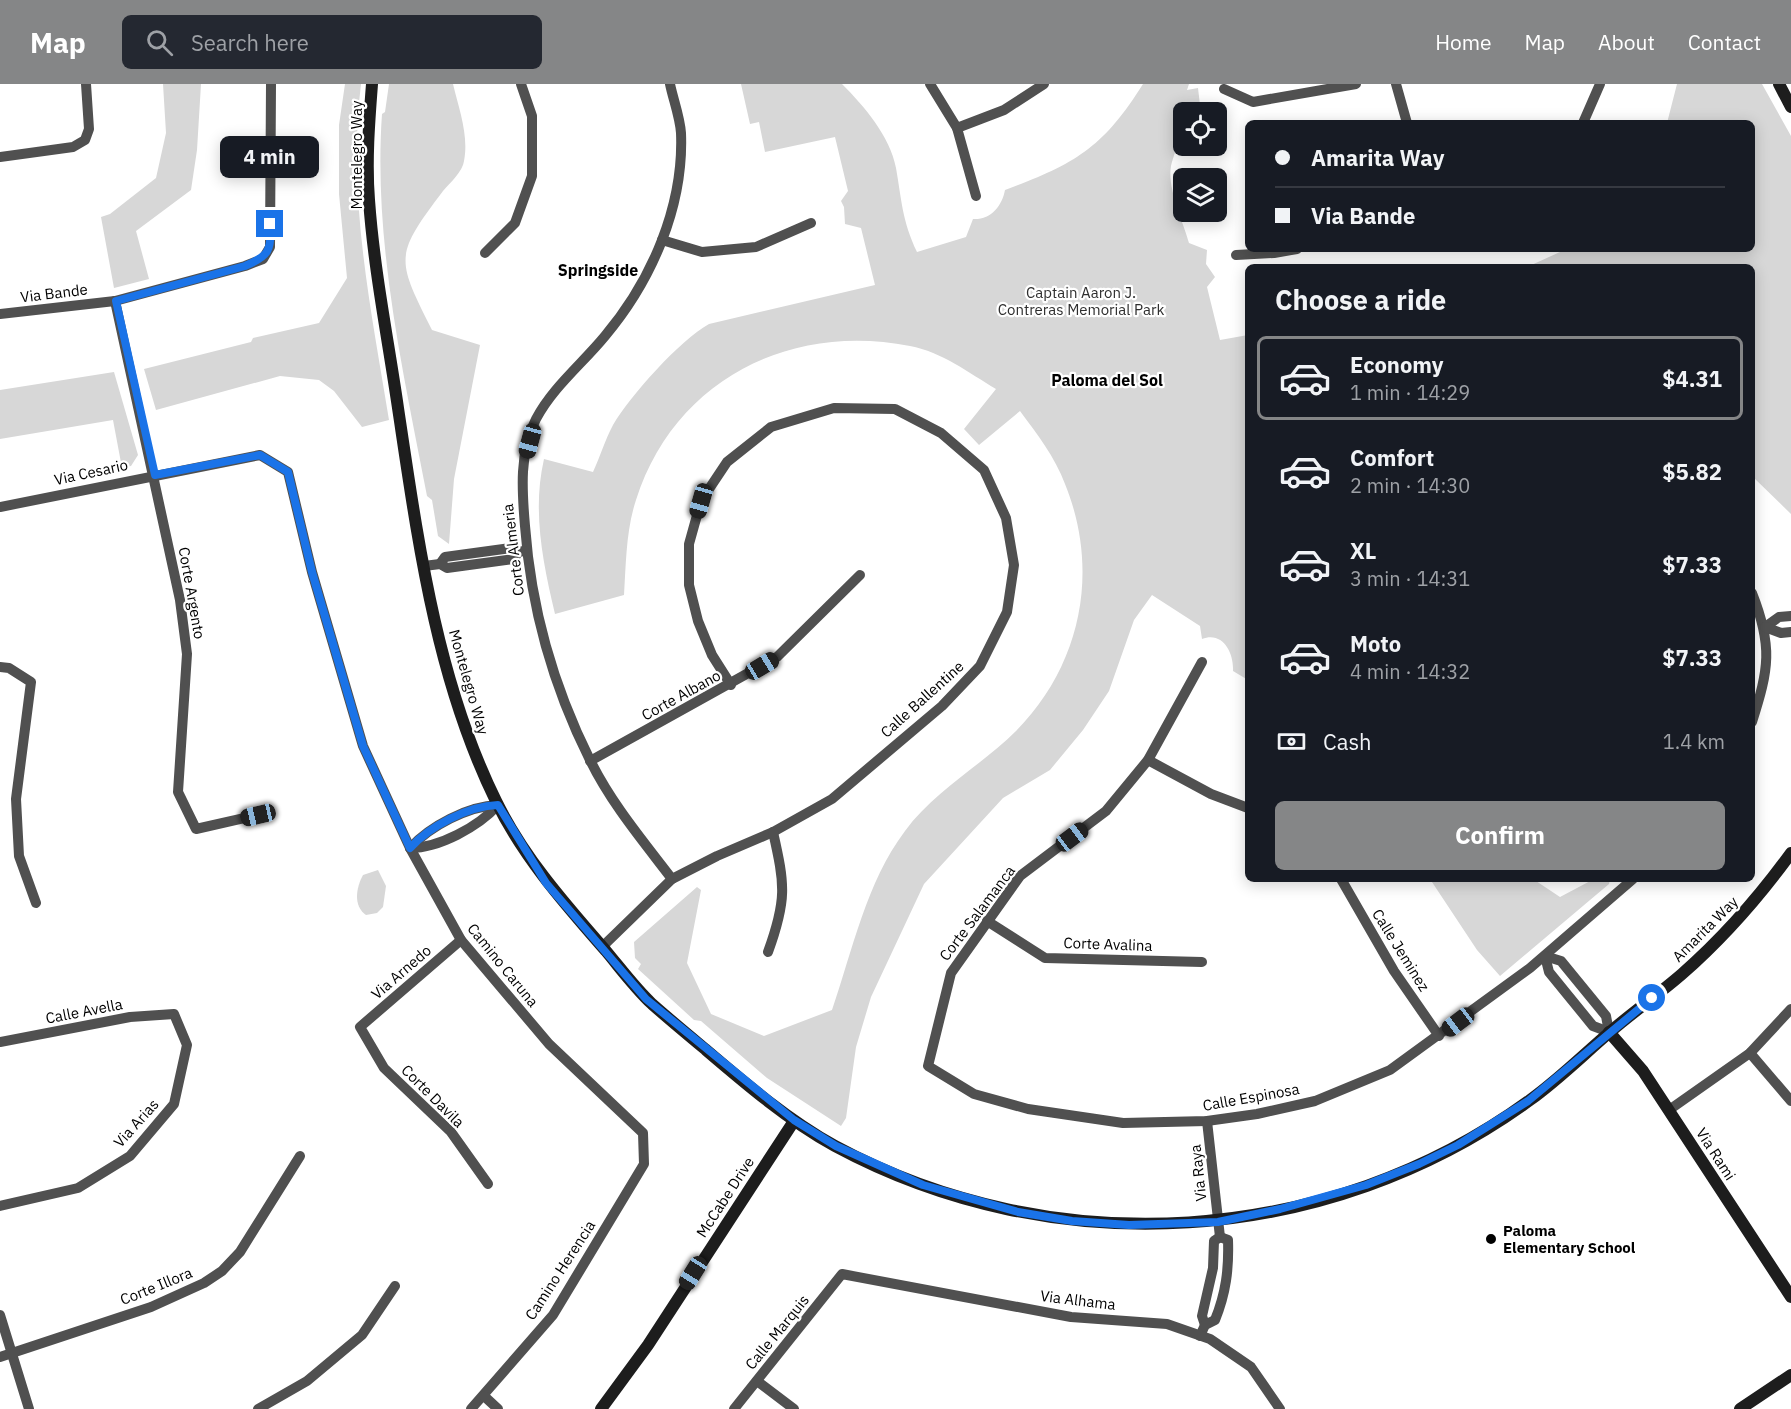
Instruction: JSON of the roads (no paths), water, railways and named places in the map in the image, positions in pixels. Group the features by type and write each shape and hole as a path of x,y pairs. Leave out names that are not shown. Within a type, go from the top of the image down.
{"street":[{"path":"0,157 73,147 85,140 89,129 86,84"},
{"name":"Via Bande","path":"0,314 116,301 245,266 262,259 270,247 271,237 269,210 271,84"},
{"name":"Montelegro Way","path":"372,84 368,133 368,196 377,268 424,566 443,656 464,728 498,805 546,883 646,999 794,1120 836,1146 923,1185 1018,1212 1072,1221 1129,1225 1218,1222"},
{"path":"485,253 515,223 532,177 532,116 520,84"},
{"name":"Corte Almeria","path":"670,84 681,131 676,197 662,240 639,291 605,337 572,370 536,420 524,463 522,551 550,665 590,761 632,826 672,879"},
{"path":"930,84 957,128 976,196"},
{"path":"957,128 1004,110 1044,84"},
{"path":"1287,84 1290,96"},
{"path":"1224,89 1253,102 1356,84"},
{"path":"1396,84 1406,120"},
{"path":"1584,120 1600,84"},
{"path":"1779,84 1791,107"},
{"path":"662,240 702,252 756,247 811,223"},
{"path":"1236,255 1283,252"},
{"name":"Corte Argento","path":"116,301 155,475 180,600 187,654 178,792 196,829 258,815"},
{"name":"Calle Ballentine","path":"602,947 672,879 717,856 773,832 832,799 942,706 980,666 1007,612 1014,565 1006,518 984,470 941,433 895,409 834,408 771,426 727,462 701,501 689,544 689,585 698,621 712,656 731,685"},
{"name":"Via Cesario","path":"0,507 260,455"},
{"name":"Camino Caruna","path":"260,455 288,472 312,572 363,746 410,848 461,940 549,1044 643,1133"},
{"path":"424,566 440,564 447,568 514,559 522,551"},
{"name":"Corte Albano","path":"590,761 731,685 777,657 860,575"},
{"path":"1755,601 1765,627 1766,678 1755,713"},
{"path":"1765,627 1779,617 1791,616"},
{"path":"1765,627 1781,633 1791,632"},
{"name":"Corte Salamanca","path":"928,1066 951,973 1020,876 1106,810 1148,760 1202,662"},
{"path":"0,667 9,668 31,682 16,799 19,856 36,903"},
{"path":"1148,760 1211,794 1245,807"},
{"path":"410,848 421,836 480,806 498,805"},
{"path":"768,952 781,918 784,879 773,832"},
{"name":"Amarita Way","path":"1218,1222 1315,1200 1366,1185 1419,1164 1458,1145 1528,1101 1711,947 1739,918 1791,853"},
{"name":"Calle Jeminez","path":"1343,882 1395,971 1439,1036"},
{"name":"Calle Espinosa","path":"928,1066 974,1094 1028,1109 1123,1123 1207,1121 1257,1114 1316,1101 1390,1070 1439,1036 1545,956 1630,882"},
{"name":"Corte Avalina","path":"987,921 1045,958 1202,962"},
{"name":"Via Arnedo","path":"360,1027 461,940"},
{"name":"Via Rami","path":"1545,956 1549,972 1593,1026 1609,1032 1643,1071 1791,1297"},
{"name":"Via Rami","path":"1545,956 1561,961 1606,1016 1609,1032"},
{"path":"1669,1110 1750,1053 1791,1009"},
{"name":"Calle Avella","path":"0,1042 130,1017 174,1014"},
{"name":"Via Arias","path":"0,1206 78,1188 130,1156 174,1104 188,1045 174,1014"},
{"name":"Corte Davila","path":"360,1027 384,1068 451,1132 488,1184"},
{"path":"1750,1053 1791,1101"},
{"name":"McCabe Drive","path":"601,1409 648,1345 794,1120"},
{"name":"Via Raya","path":"1207,1121 1220,1237"},
{"name":"Camino Herencia","path":"471,1409 553,1315 644,1164 643,1133"},
{"name":"Corte Illora","path":"0,1357 151,1307 204,1284 222,1271 240,1252 300,1156"},
{"path":"1200,1336 1205,1325 1215,1320 1223,1300 1229,1269 1228,1240 1220,1237 1214,1241 1209,1295 1202,1316 1205,1325"},
{"name":"Via Alhama","path":"842,1274 1071,1317 1167,1324 1200,1336 1251,1367 1280,1409"},
{"name":"Calle Marquis","path":"734,1409 842,1274"},
{"path":"258,1409 307,1381 362,1335 394,1286"},
{"path":"0,1316 29,1409"},
{"path":"1740,1409 1791,1376"},
{"path":"757,1382 794,1409"},
{"path":"484,1396 498,1409"}],"place":[{"name":"Paloma Elementary School","path":"1491,1239"}],"district":[{"name":"Springside","path":"598,270"},
{"name":"Paloma del Sol","path":"1107,380"}],"park label":[{"name":"Captain Aaron J. Contreras Memorial Park","path":"1081,300"}]}
